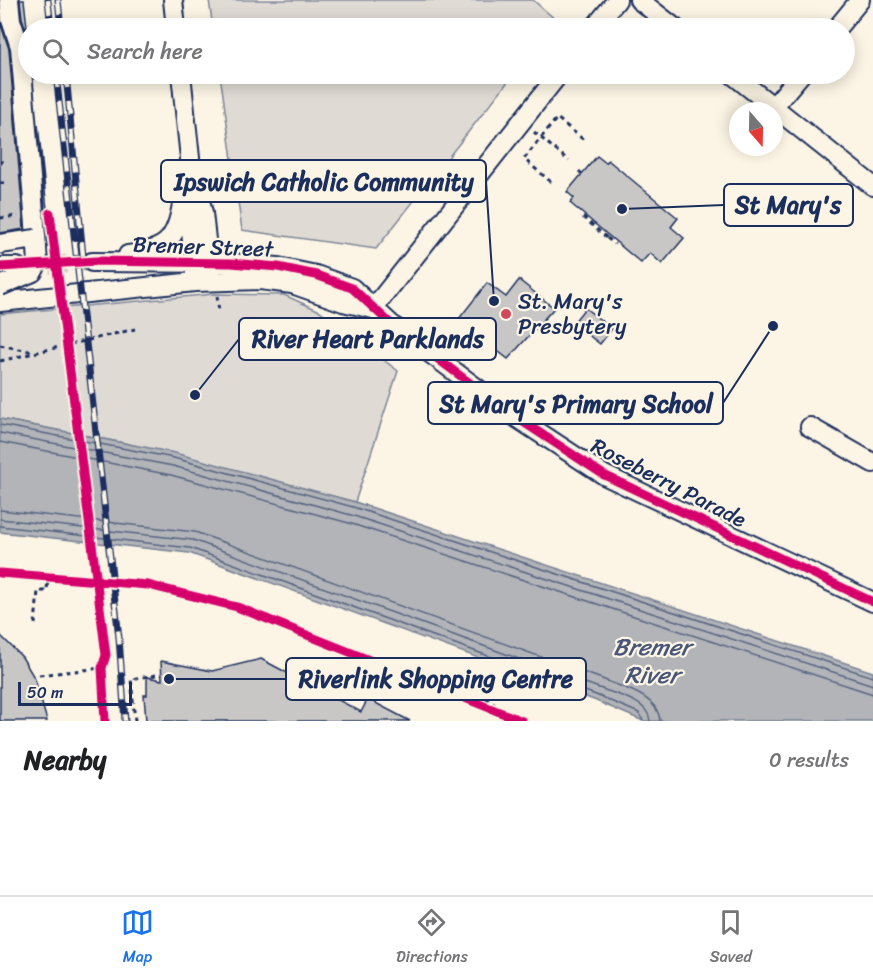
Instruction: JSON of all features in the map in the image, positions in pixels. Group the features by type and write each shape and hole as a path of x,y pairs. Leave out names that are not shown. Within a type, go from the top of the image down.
{"street":[{"path":"9,0 11,20 18,41"},
{"path":"173,0 175,18"},
{"path":"602,18 617,0"},
{"path":"639,0 662,18"},
{"path":"845,18 860,0"},
{"path":"0,285 33,272 38,262 23,84"},
{"path":"182,84 190,158 203,213 205,276"},
{"path":"374,309 550,84"},
{"path":"745,84 769,102"},
{"path":"777,102 793,84"},
{"path":"783,113 873,186"},
{"name":"Bremer Street","path":"190,158 180,221 172,237 162,247 148,252 94,261 205,276 292,284 343,302 374,309"},
{"path":"0,244 36,236"},
{"name":"Bremer Street","path":"0,302 57,297 205,276"},
{"path":"0,285 57,297"},
{"name":"Roseberry Parade","path":"374,309 517,418 604,476 873,602"},
{"path":"810,427 873,464"}],"path":[{"path":"551,182 524,159 557,118 585,141"},
{"path":"534,132 568,161"},
{"path":"583,217 615,244"},
{"path":"205,276 219,312"},
{"path":"0,361 135,329"},
{"path":"65,331 68,355"},
{"path":"0,345 37,353"},
{"path":"34,624 38,591 47,591 43,576 59,577"},
{"path":"102,679 102,668 106,655"},
{"path":"454,666 459,677 510,716"},
{"path":"39,675 102,668"},
{"path":"135,721 131,679 162,674"},
{"path":"475,702 510,716"}],"shaded area":[{"path":"209,0 533,0 554,18 212,18"},
{"path":"221,84 506,84 376,249 242,230"},
{"path":"214,294 284,295 320,311 398,371 355,502 129,444 0,419 0,314"}],"water":[{"name":"Bremer River","path":"0,419 175,453 355,502 873,672 873,721 643,721 594,700 189,553 0,532"}],"building":[{"path":"20,0 24,0 26,18 22,18"},
{"path":"0,22 9,49 24,229 0,233"},
{"path":"38,124 49,228 51,248 48,248"},
{"path":"597,156 606,163 608,160 678,218 671,227 684,238 662,264 650,253 641,263 570,203 574,198 567,192"},
{"name":"St. Mary's Presbytery","path":"519,280 554,308 508,359 458,320 487,283 506,297"},
{"path":"585,308 612,329 600,344 573,323"},
{"path":"555,381 582,402 567,421 540,400"},
{"path":"0,635 22,657 35,679 47,721 0,721"},
{"path":"261,659 361,712 368,699 410,721 146,721 144,695 147,695 147,677 162,680 161,661 212,671"}],"tunnel":[{"path":"22,267 92,262"}],"railway":[{"path":"48,0 50,18"},
{"path":"58,0 60,18"},
{"path":"57,84 119,638 125,721"},
{"path":"67,84 83,256"}],"cycle path":[{"path":"50,213 106,655 102,668 105,721"},
{"path":"0,267 96,261 231,263 278,267 316,275 352,288 392,325 517,418 604,475 873,602"},
{"path":"0,573 148,585 237,607 522,721"}],"place":[{"name":"St Mary's","path":"622,209"},
{"name":"Ipswich Catholic Community","path":"494,301"},
{"name":"St. Mary's Presbytery","path":"506,314"},
{"name":"St Mary's Primary School","path":"773,326"},
{"name":"River Heart Parklands","path":"195,395"},
{"name":"Riverlink Shopping Centre","path":"169,679"}]}
